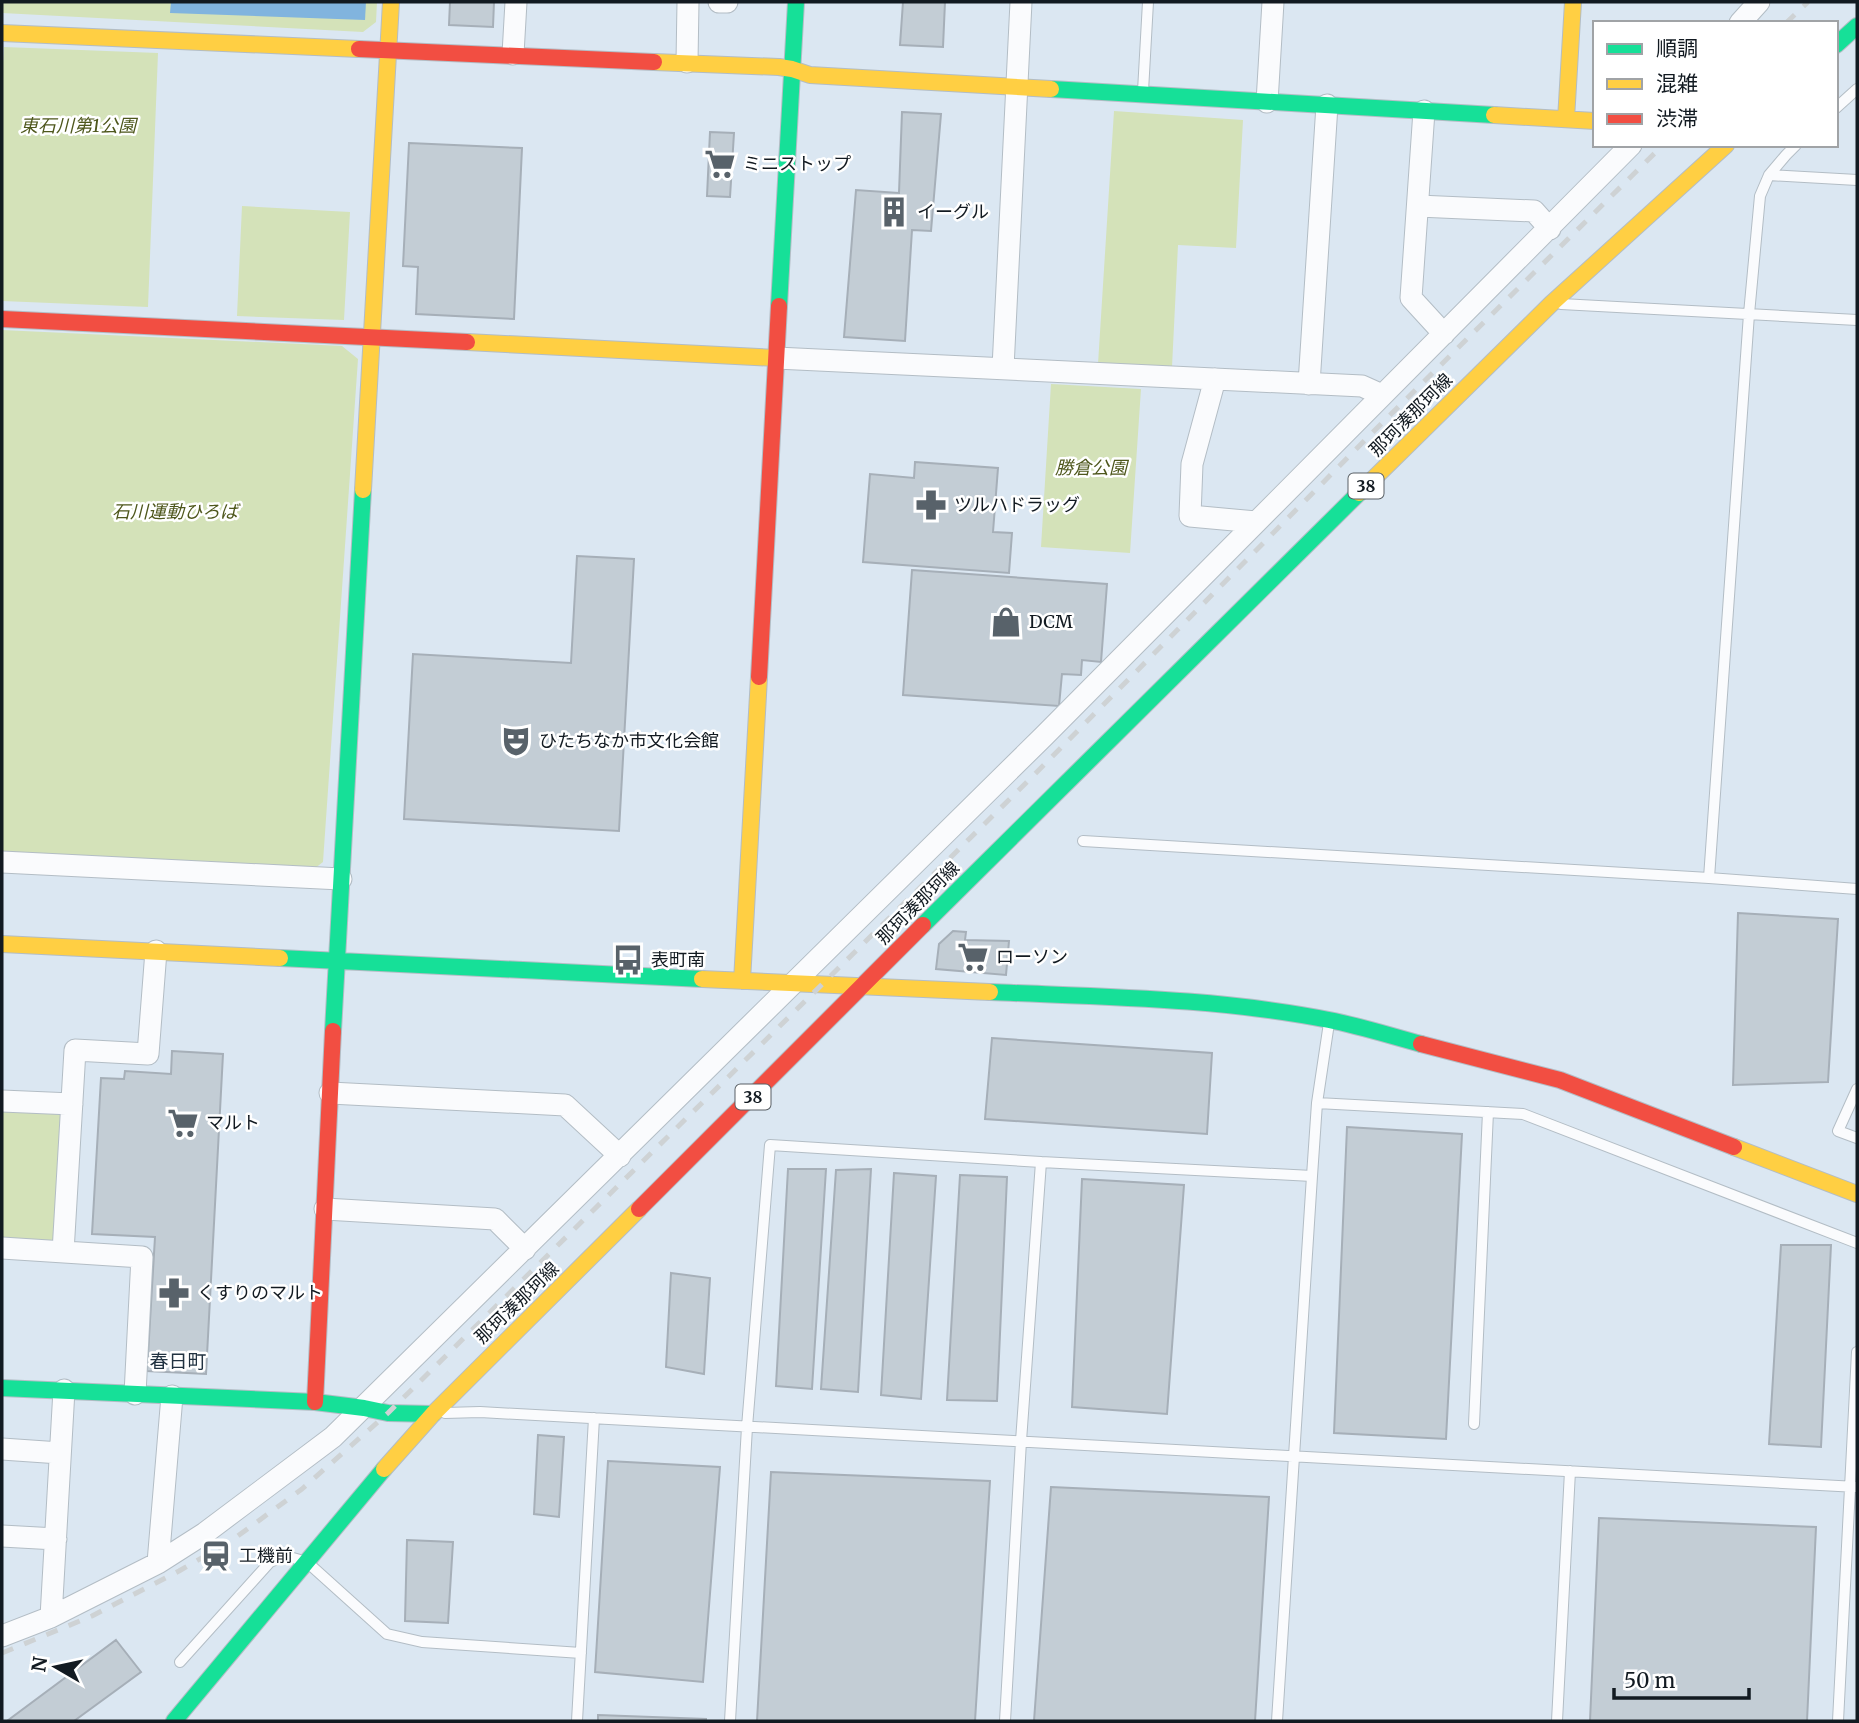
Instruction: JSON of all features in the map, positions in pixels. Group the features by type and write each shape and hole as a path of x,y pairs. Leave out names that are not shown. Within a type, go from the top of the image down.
{"street":[{"path":"315,1402 336,960 391,2"},
{"path":"513,54 516,2"},
{"path":"687,62 688,2"},
{"path":"719,2 727,2"},
{"path":"742,981 796,2"},
{"path":"1003,369 1021,2"},
{"path":"1267,102 1273,2"},
{"path":"1566,119 1573,2"},
{"path":"1742,21 1759,2"},
{"path":"1838,43 1857,26"},
{"path":"2,33 687,62 792,69 810,75 1593,121"},
{"path":"1310,384 1327,105"},
{"path":"1424,111 1411,298 1444,334"},
{"path":"2,1636 51,1617 158,1563 205,1533 333,1437 1044,736 1629,147"},
{"name":"那珂湊那珂線","path":"174,1721 398,1452 433,1414 1146,703 1551,304 1720,147"},
{"path":"1418,206 1534,211 1550,229"},
{"path":"2,319 1362,386 1382,396"},
{"path":"1215,379 1192,464 1190,516 1256,522"},
{"path":"2,862 341,879"},
{"path":"2,944 1126,998 1238,1007 1329,1020 1560,1080 1857,1194"},
{"path":"63,1252 75,1049 148,1054 156,951"},
{"path":"330,1093 565,1105 620,1156"},
{"path":"2,1101 72,1104"},
{"path":"325,1209 495,1219 525,1249"},
{"path":"2,1248 142,1257 135,1394"},
{"path":"2,1388 315,1402 388,1413 433,1414"},
{"path":"51,1617 64,1391"},
{"path":"158,1563 172,1396"},
{"path":"2,1449 60,1453"},
{"path":"2,1536 56,1539"}],"lane":[{"path":"1143,94 1149,2"},
{"path":"1838,106 1857,89"},
{"path":"1709,877 1749,314 1760,196 1769,176 1794,147"},
{"path":"1769,176 1857,180"},
{"path":"1551,304 1857,320"},
{"path":"1083,841 1709,877 1857,890"},
{"path":"1277,1721 1317,1103 1329,1020"},
{"path":"1857,1089 1839,1131 1857,1138"},
{"path":"1317,1103 1523,1114 1857,1243"},
{"path":"1474,1424 1488,1112"},
{"path":"730,1721 747,1427 770,1145 1312,1176"},
{"path":"1005,1721 1041,1162"},
{"path":"1838,1721 1854,1487 1857,1352"},
{"path":"433,1414 473,1412 594,1418 1854,1487"},
{"path":"577,1721 594,1418"},
{"path":"1557,1721 1570,1471"},
{"path":"180,1662 270,1562 286,1556 307,1562 387,1634 422,1642 581,1653"}],"green space":[{"path":"2,2 377,2 376,22 363,32 2,13"},
{"name":"東石川第1公園","path":"4,47 158,53 148,307 2,301"},
{"path":"1114,111 1243,120 1236,248 1178,245 1172,367 1098,364"},
{"path":"242,206 350,212 344,320 237,316"},
{"name":"石川運動ひろば","path":"2,330 342,346 358,359 323,862 314,869 2,853"},
{"name":"勝倉公園","path":"1051,384 1141,389 1130,553 1041,547"},
{"path":"2,1101 72,1104 63,1252 2,1248"}],"water":[{"path":"171,2 366,2 365,20 170,13"}],"building":[{"path":"450,2 494,2 493,27 449,25"},
{"path":"903,2 945,2 943,47 900,45"},
{"name":"イーグル","path":"902,112 941,114 931,231 912,230 905,341 844,337 856,190 899,193"},
{"name":"ミニストップ","path":"710,132 734,133 730,197 707,196"},
{"path":"409,143 522,148 514,319 416,314 418,267 403,266"},
{"name":"ツルハドラッグ","path":"915,462 998,468 993,532 1012,533 1009,573 863,562 870,474 914,478"},
{"name":"ひたちなか市文化会館","path":"577,556 634,559 619,831 404,819 413,654 571,663"},
{"name":"DCM","path":"912,570 1107,584 1101,662 1082,660 1081,675 1062,674 1059,706 903,695"},
{"path":"1738,913 1838,919 1828,1082 1733,1085"},
{"name":"ローソン","path":"953,931 966,932 965,940 1009,941 1006,975 936,969 939,944"},
{"path":"992,1038 1212,1053 1207,1134 985,1119"},
{"path":"172,1051 223,1054 206,1374 147,1371 155,1237 92,1234 101,1078 124,1079 125,1071 171,1074"},
{"path":"1347,1127 1462,1134 1446,1439 1334,1433"},
{"path":"788,1169 826,1169 812,1389 776,1386"},
{"path":"871,1169 858,1392 821,1389 836,1170"},
{"path":"894,1173 936,1176 921,1399 881,1395"},
{"path":"960,1175 1007,1177 997,1401 947,1400"},
{"path":"1082,1179 1184,1185 1167,1414 1072,1407"},
{"path":"1781,1245 1831,1245 1821,1447 1769,1444"},
{"path":"671,1273 710,1278 704,1374 666,1367"},
{"path":"538,1435 564,1437 559,1517 534,1514"},
{"path":"608,1461 720,1467 703,1682 595,1672"},
{"path":"771,1472 990,1481 975,1721 757,1721"},
{"path":"1051,1487 1269,1497 1255,1721 1034,1721"},
{"path":"1599,1518 1816,1527 1807,1721 1590,1721"},
{"path":"407,1540 453,1542 448,1623 405,1621"},
{"path":"116,1640 141,1672 74,1721 7,1721"},
{"path":"598,1715 706,1719 706,1721 598,1721"}],"railway":[{"path":"1788,21 1808,2"},
{"path":"2,1653 92,1616 231,1541 302,1489 388,1413 1031,778 1374,431 1661,147"}],"traffic: fast":[{"path":"779,306 796,2"},
{"path":"1838,43 1857,26"},
{"path":"1051,89 1494,115"},
{"path":"333,1031 363,490"},
{"path":"923,925 1359,493"},
{"path":"280,958 702,979"},
{"path":"990,992 1245,1007 1341,1022 1421,1044"},
{"path":"2,1388 315,1402 388,1413 433,1414"},
{"path":"174,1721 384,1469"}],"traffic: slow":[{"path":"363,490 391,2"},
{"path":"1566,119 1573,2"},
{"path":"2,33 359,49"},
{"path":"654,62 779,67 810,75 1051,89"},
{"path":"1494,115 1593,121"},
{"path":"1359,493 1551,304 1724,147"},
{"path":"467,342 776,358"},
{"path":"742,981 759,677"},
{"path":"2,944 280,958"},
{"path":"702,979 990,992"},
{"path":"1734,1147 1857,1194"},
{"path":"384,1469 433,1414 639,1209"}],"traffic: jam":[{"path":"359,49 654,62"},
{"path":"759,677 779,306"},
{"path":"2,319 467,342"},
{"path":"639,1209 923,925"},
{"path":"315,1402 333,1031"},
{"path":"1421,1044 1560,1080 1734,1147"}],"place":[{"name":"ミニストップ","path":"720,164"},
{"name":"イーグル","path":"894,212"},
{"name":"ツルハドラッグ","path":"931,505"},
{"name":"DCM","path":"1006,622"},
{"name":"ひたちなか市文化会館","path":"516,741"},
{"name":"ローソン","path":"973,957"},
{"name":"表町南","path":"628,960"},
{"name":"マルト","path":"183,1123"},
{"name":"くすりのマルト","path":"174,1293"},
{"name":"工機前","path":"216,1556"}],"district":[{"name":"春日町","path":"178,1361"}]}
